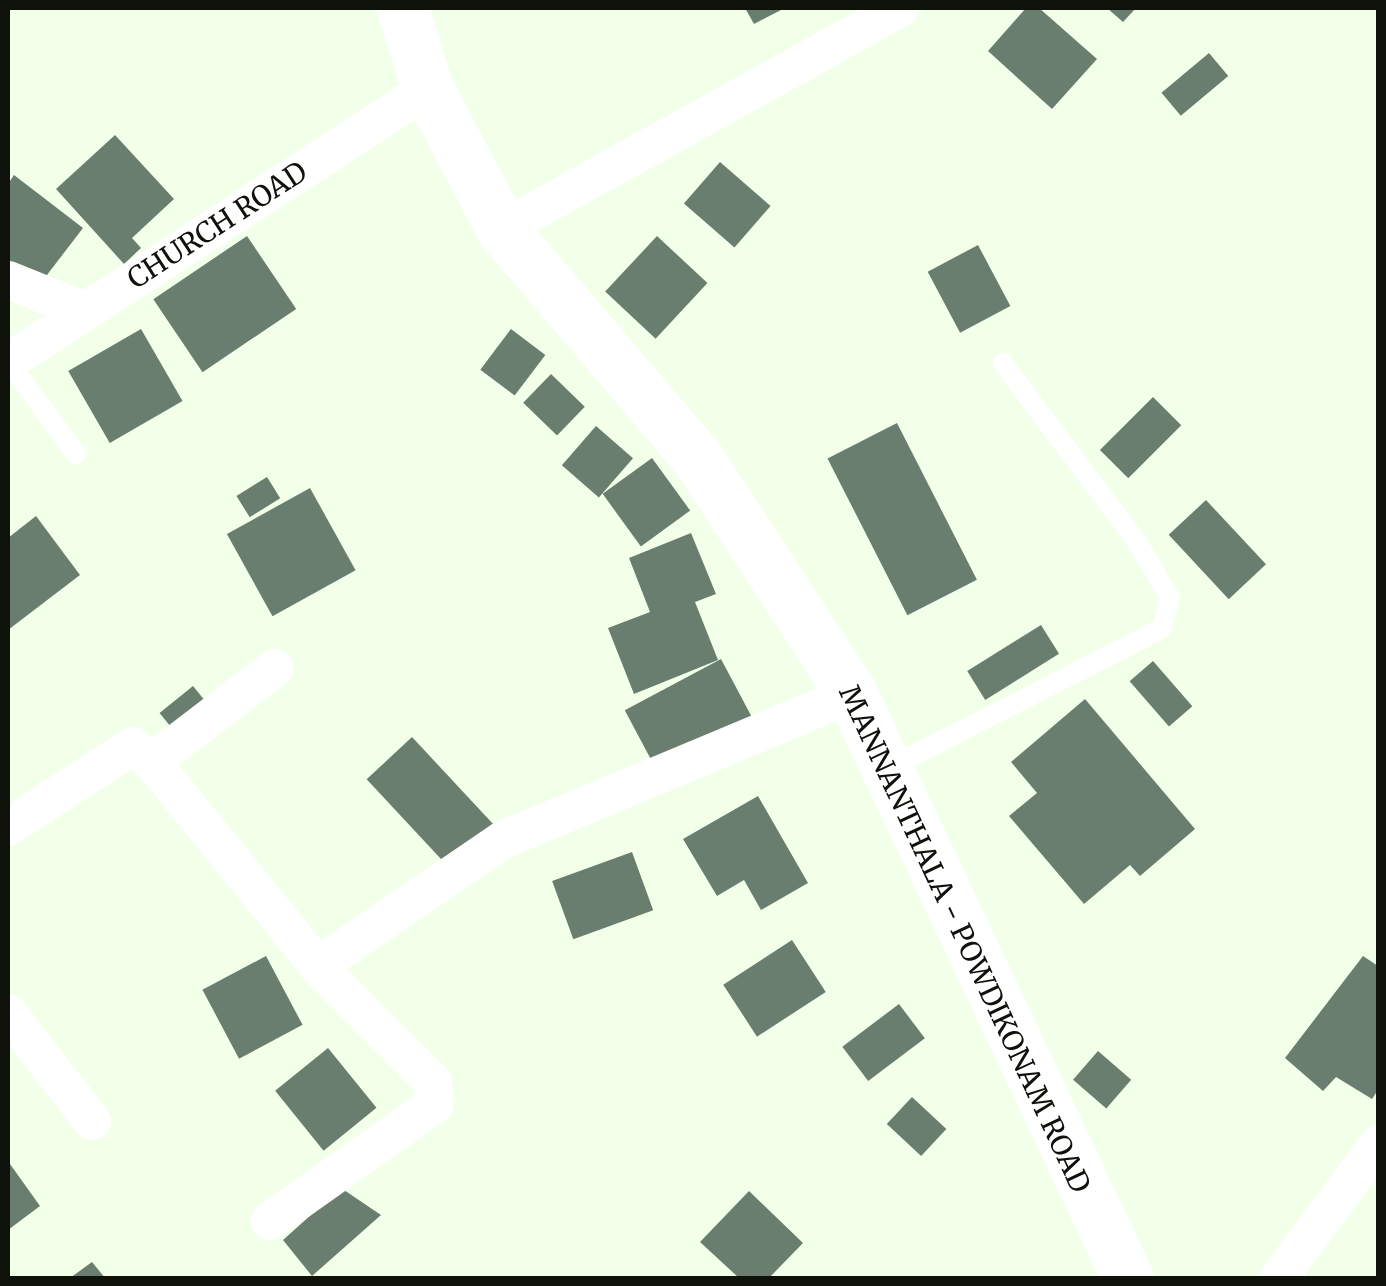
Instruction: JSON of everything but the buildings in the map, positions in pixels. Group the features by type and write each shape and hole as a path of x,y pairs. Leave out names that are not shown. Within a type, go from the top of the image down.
{"main road":[{"name":"MANNANTHALA - POWDIKONAM ROAD","path":"402,8 428,89 502,229 697,457 852,694 1128,1278"}],"street":[{"path":"502,229 900,8"},
{"name":"CHURCH ROAD","path":"8,362 428,89"},
{"path":"8,280 85,311"},
{"path":"152,762 274,668"},
{"path":"318,966 503,840 852,694"},
{"path":"8,827 133,746 152,762 318,966 432,1082 435,1104 270,1221"},
{"path":"8,1013 92,1120"},
{"path":"1278,1278 1378,1144"}],"lane":[{"path":"8,362 76,454"},
{"path":"885,770 1162,628 1170,598 1138,543 1003,363"}]}
